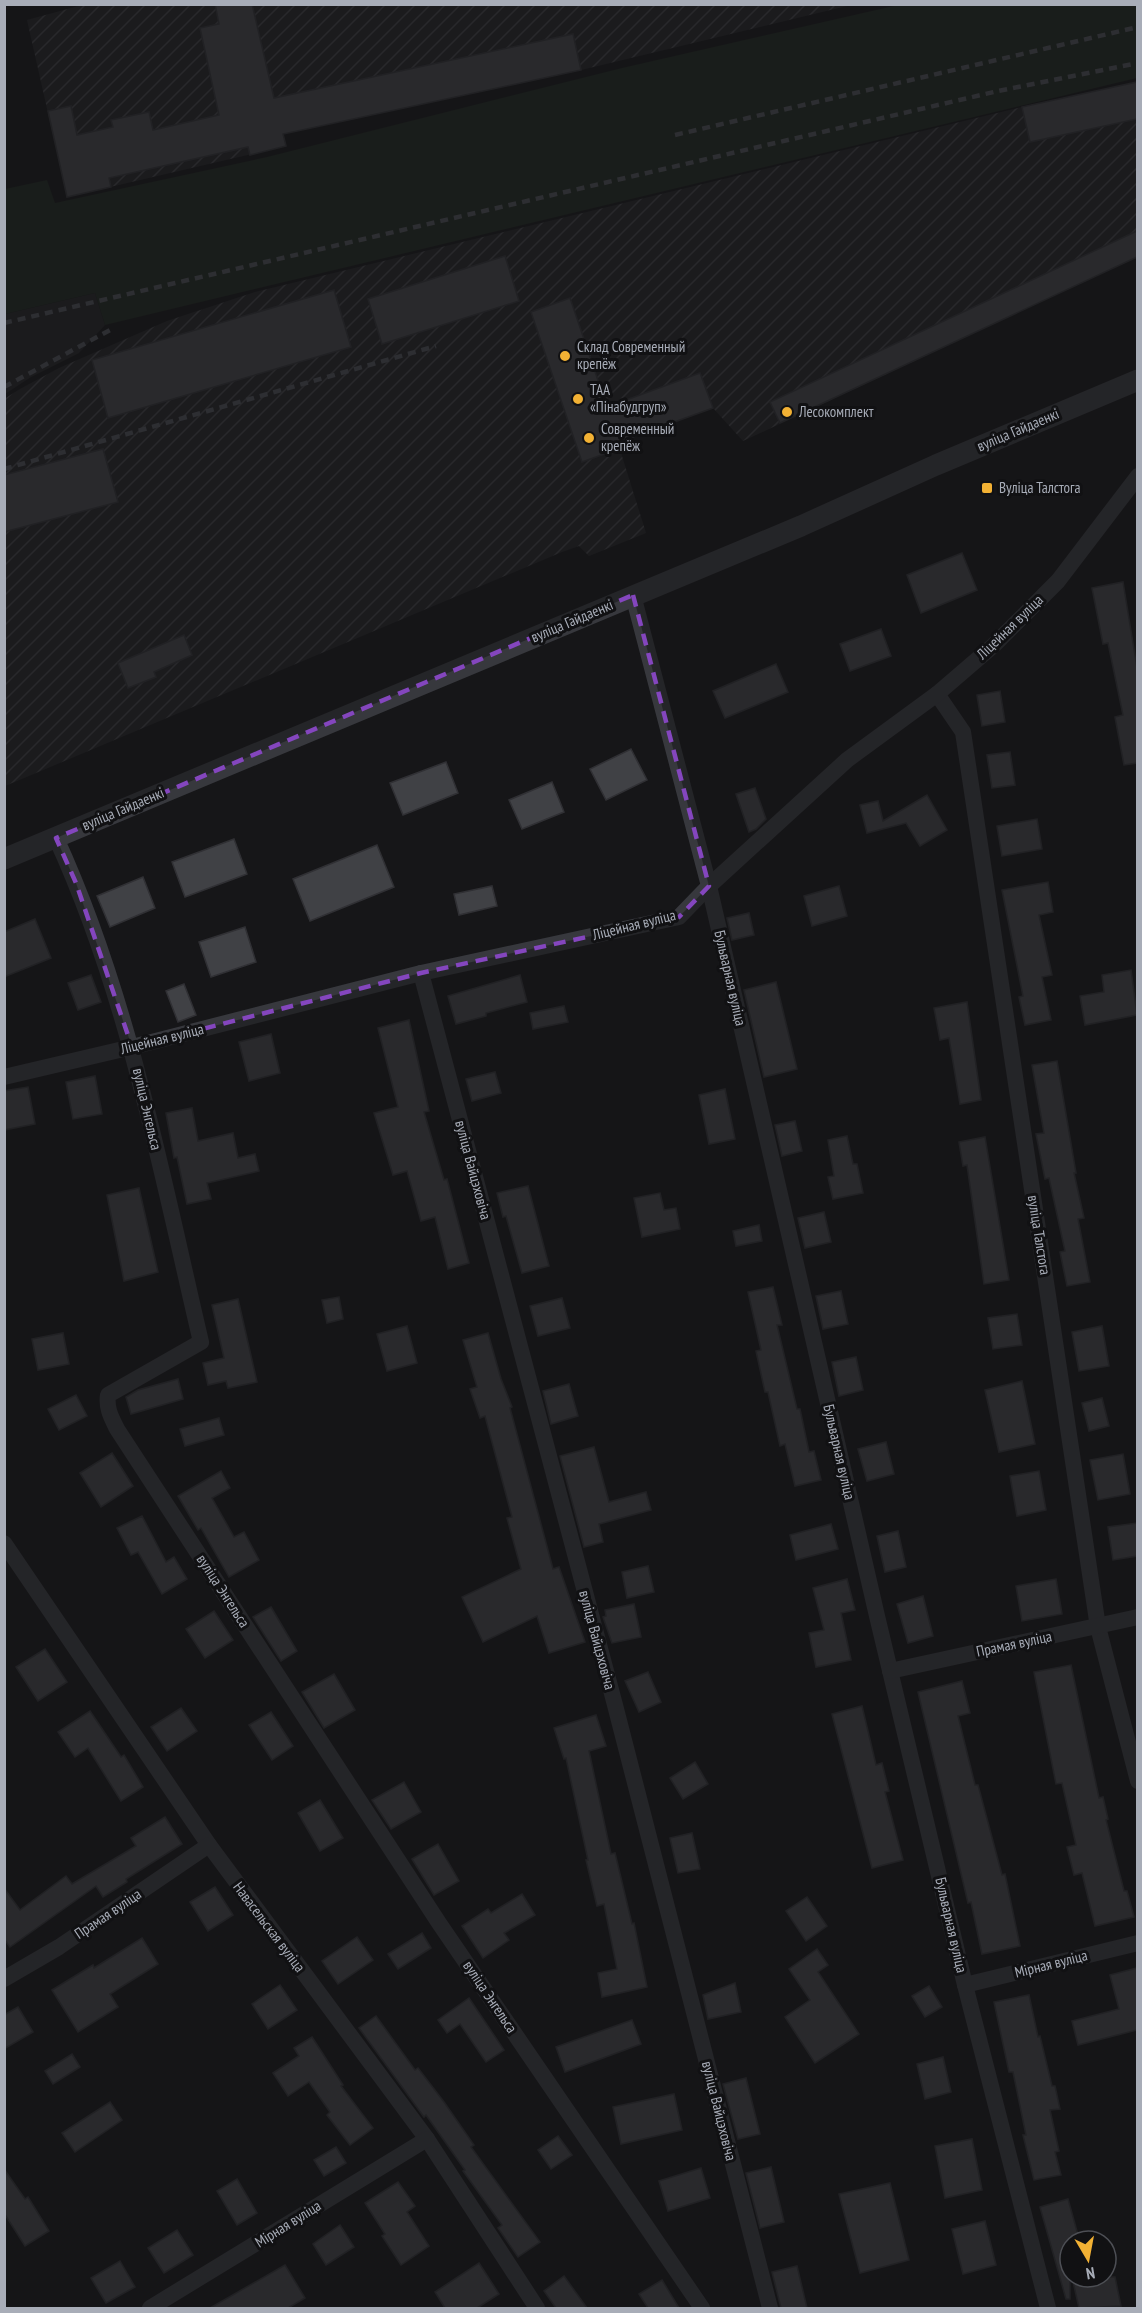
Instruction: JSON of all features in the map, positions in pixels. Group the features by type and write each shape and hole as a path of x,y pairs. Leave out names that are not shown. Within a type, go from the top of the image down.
{"street":[{"name":"вуліца Гайдаенкі","path":"4,859 801,526 936,465 1137,380"},
{"name":"Ліцейная вуліца","path":"4,1077 132,1047 421,973 679,917 709,886 847,760 937,694 994,645 1058,581 1137,481"},
{"name":"Бульварная вуліца","path":"633,595 709,886 890,1671 965,1985 1048,2308"},
{"name":"вуліца Талстога","path":"937,694 963,732 1098,1627 1137,1780"},
{"name":"вуліца Энгельса","path":"56,838 76,883 132,1047 201,1342 108,1395 109,1412 130,1449 439,1923 702,2308"},
{"name":"вуліца Вайцэховіча","path":"421,973 615,1705 770,2308"},
{"name":"Навасельская вуліца","path":"4,1543 209,1845 427,2139 537,2308"},
{"name":"Прамая вуліца","path":"890,1671 1137,1617"},
{"name":"Прамая вуліца","path":"4,1979 59,1947 209,1845"},
{"name":"Мірная вуліца","path":"965,1985 1137,1943"},
{"name":"Мірная вуліца","path":"150,2308 427,2139"}],"highlighted area":[{"path":"633,595 709,886 679,917 421,973 132,1047 76,883 56,838"}],"shaded area":[{"path":"86,4 851,5 581,70 283,134 286,146 67,197 27,20"},
{"path":"898,5 1137,5 1137,78 105,325 95,293 5,314 5,189 47,180 55,203 267,157 622,68"},
{"path":"1137,82 1137,257 743,441 713,408 700,373 607,408 646,533 589,556 579,546 562,552 5,786 4,399 20,389 59,368 167,321 255,292 1022,107"},
{"path":"95,293 105,325 79,353 31,377 5,394 5,314"}],"building":[{"path":"215,4 252,4 274,98 573,34 581,70 283,134 286,146 250,155 248,147 109,178 111,187 67,197 48,111 71,106 77,135 113,127 111,120 149,112 153,130 219,115 200,28 219,24"},
{"path":"1137,82 1137,119 1030,142 1022,107"},
{"path":"1137,231 1137,257 780,423 770,402"},
{"path":"505,256 519,301 382,344 368,299"},
{"path":"334,290 351,347 108,418 92,360"},
{"path":"570,298 607,407 700,373 713,408 619,442 621,448 582,462 531,312"},
{"path":"103,449 118,502 4,532 4,475"},
{"path":"962,553 977,590 921,613 907,575"},
{"path":"1123,582 1137,668 1137,763 1124,765 1115,717 1123,715 1108,643 1103,644 1092,588"},
{"path":"881,629 891,656 850,671 840,644"},
{"path":"184,635 192,655 154,672 156,677 128,688 118,663"},
{"path":"776,664 788,692 725,718 713,691"},
{"path":"1000,691 1005,722 982,726 977,695"},
{"path":"631,749 647,780 606,800 590,769"},
{"path":"1010,752 1015,785 992,788 987,755"},
{"path":"446,762 458,793 403,815 390,783"},
{"path":"552,782 564,812 522,829 509,800"},
{"path":"755,788 766,819 756,829 749,832 736,794"},
{"path":"927,795 947,830 920,846 906,823 867,833 860,805 878,801 883,821"},
{"path":"1037,819 1042,849 1002,856 997,826"},
{"path":"234,839 247,874 185,897 172,862"},
{"path":"377,845 394,887 310,921 293,879"},
{"path":"143,877 155,908 110,927 97,896"},
{"path":"1048,882 1053,912 1039,915 1052,975 1042,977 1051,1020 1025,1025 1019,997 1023,996 1002,890"},
{"path":"492,886 497,906 459,915 454,894"},
{"path":"839,886 847,916 812,926 804,896"},
{"path":"749,913 754,935 732,940 727,918"},
{"path":"35,919 51,958 4,977 4,932"},
{"path":"245,927 256,962 211,977 199,942"},
{"path":"1131,970 1137,1015 1085,1025 1080,996 1104,992 1102,975"},
{"path":"91,975 101,1002 78,1010 68,983"},
{"path":"520,975 527,1002 456,1024 448,996"},
{"path":"776,982 797,1069 764,1077 744,990"},
{"path":"184,984 196,1015 178,1022 166,991"},
{"path":"967,1002 981,1100 960,1104 949,1038 940,1040 934,1008"},
{"path":"564,1006 568,1022 533,1029 530,1013"},
{"path":"409,1020 429,1111 424,1112 444,1180 447,1179 469,1263 448,1269 435,1217 421,1221 407,1171 393,1175 374,1113 398,1107 378,1028"},
{"path":"271,1034 280,1073 249,1081 239,1042"},
{"path":"1057,1061 1076,1173 1074,1173 1084,1218 1078,1219 1090,1282 1067,1286 1060,1252 1065,1251 1049,1178 1045,1179 1036,1134 1044,1133 1032,1065"},
{"path":"495,1072 501,1093 472,1101 466,1079"},
{"path":"95,1076 102,1114 73,1119 66,1082"},
{"path":"28,1087 35,1124 4,1130 4,1091"},
{"path":"725,1089 735,1139 709,1144 699,1095"},
{"path":"192,1108 198,1141 233,1133 238,1158 255,1154 259,1171 207,1183 211,1199 187,1204 177,1157 174,1158 166,1113"},
{"path":"795,1121 802,1151 782,1156 775,1125"},
{"path":"847,1136 853,1164 857,1164 863,1193 833,1199 828,1177 834,1176 828,1140"},
{"path":"985,1137 1009,1280 984,1284 967,1165 963,1166 959,1142"},
{"path":"528,1186 549,1266 522,1273 497,1193"},
{"path":"139,1188 158,1272 124,1281 107,1195"},
{"path":"660,1193 664,1210 676,1208 680,1229 642,1237 634,1198"},
{"path":"824,1212 831,1242 805,1248 798,1218"},
{"path":"759,1225 762,1241 736,1246 733,1231"},
{"path":"773,1287 782,1325 777,1325 797,1409 800,1409 809,1452 814,1451 821,1480 795,1486 785,1444 780,1446 768,1392 765,1392 756,1351 761,1350 748,1292"},
{"path":"841,1291 848,1324 823,1329 816,1296"},
{"path":"339,1297 343,1319 327,1323 322,1300"},
{"path":"562,1298 570,1328 538,1336 530,1306"},
{"path":"238,1299 257,1382 228,1388 226,1381 208,1385 203,1363 224,1358 212,1305"},
{"path":"1017,1314 1022,1345 993,1349 988,1318"},
{"path":"407,1326 417,1363 387,1371 377,1334"},
{"path":"1102,1326 1109,1366 1079,1371 1072,1332"},
{"path":"63,1333 69,1364 38,1370 32,1339"},
{"path":"488,1333 501,1379 512,1407 510,1408 553,1569 559,1567 585,1642 549,1653 537,1616 483,1642 462,1597 521,1569 507,1518 512,1517 485,1416 480,1418 470,1389 477,1387 463,1340"},
{"path":"856,1357 863,1390 839,1396 832,1362"},
{"path":"178,1379 183,1399 131,1414 126,1397 138,1390"},
{"path":"1022,1381 1035,1444 999,1452 985,1390"},
{"path":"569,1384 578,1416 551,1424 543,1391"},
{"path":"76,1395 87,1416 59,1430 48,1409"},
{"path":"1102,1398 1109,1426 1089,1431 1082,1403"},
{"path":"219,1418 224,1435 185,1446 180,1429"},
{"path":"886,1442 894,1474 867,1481 858,1449"},
{"path":"594,1447 609,1502 646,1492 651,1510 599,1524 603,1542 584,1547 560,1456"},
{"path":"112,1453 133,1486 101,1507 80,1473"},
{"path":"1123,1454 1130,1494 1098,1500 1090,1460"},
{"path":"221,1471 230,1488 212,1498 234,1537 244,1532 259,1560 229,1577 201,1528 198,1530 178,1496"},
{"path":"1039,1471 1046,1510 1017,1516 1010,1476"},
{"path":"142,1516 166,1562 174,1557 187,1579 162,1594 138,1552 131,1555 117,1528"},
{"path":"1137,1523 1137,1556 1113,1560 1108,1527"},
{"path":"831,1524 838,1549 796,1560 790,1535"},
{"path":"898,1531 906,1567 885,1572 877,1536"},
{"path":"648,1566 654,1592 627,1598 622,1572"},
{"path":"847,1579 855,1610 841,1613 851,1660 816,1667 809,1633 824,1630 813,1588"},
{"path":"1056,1579 1062,1614 1022,1621 1016,1586"},
{"path":"923,1596 933,1636 908,1643 897,1604"},
{"path":"634,1604 641,1637 612,1643 603,1617 606,1616 605,1610"},
{"path":"271,1607 297,1651 281,1661 253,1617"},
{"path":"214,1611 233,1640 205,1658 186,1629"},
{"path":"45,1649 67,1682 38,1701 16,1667"},
{"path":"1071,1665 1099,1798 1103,1797 1108,1819 1106,1820 1124,1891 1127,1891 1134,1917 1095,1926 1082,1873 1074,1875 1067,1847 1076,1845 1062,1783 1056,1784 1034,1672"},
{"path":"648,1672 661,1702 639,1712 625,1681"},
{"path":"334,1674 355,1710 324,1728 302,1692"},
{"path":"962,1681 970,1713 958,1716 975,1785 978,1785 1002,1875 1005,1874 1020,1946 982,1954 918,1692"},
{"path":"862,1706 876,1765 882,1763 889,1791 885,1792 903,1860 872,1868 832,1714"},
{"path":"181,1708 197,1731 167,1751 151,1727"},
{"path":"90,1711 121,1757 124,1755 143,1787 121,1801 88,1748 75,1757 58,1732"},
{"path":"271,1712 293,1746 272,1760 249,1725"},
{"path":"596,1715 606,1746 589,1751 611,1854 615,1853 632,1924 634,1923 647,1987 602,1997 598,1973 617,1969 604,1904 597,1906 566,1758 564,1759 554,1728"},
{"path":"695,1762 708,1784 683,1799 670,1778"},
{"path":"404,1782 421,1812 391,1829 372,1800"},
{"path":"320,1800 343,1838 320,1851 298,1813"},
{"path":"165,1817 182,1844 126,1879 127,1882 103,1897 96,1886 10,1947 4,1939 4,1888 20,1910 66,1876 72,1884 136,1846 131,1838"},
{"path":"692,1833 700,1869 678,1873 670,1838"},
{"path":"438,1844 459,1881 434,1895 412,1859"},
{"path":"215,1887 233,1915 208,1931 190,1902"},
{"path":"522,1894 535,1915 504,1933 509,1940 483,1958 462,1926 488,1909 491,1913"},
{"path":"807,1897 827,1926 806,1941 786,1911"},
{"path":"422,1933 431,1948 398,1969 388,1954"},
{"path":"357,1937 373,1960 338,1984 322,1961"},
{"path":"142,1938 158,1964 110,1994 118,2007 78,2032 52,1990 93,1965 94,1968"},
{"path":"817,1949 828,1965 818,1972 859,2034 815,2063 785,2017 810,2000 789,1969"},
{"path":"1137,1968 1137,2030 1078,2045 1072,2021 1119,2009 1110,1975"},
{"path":"735,1983 741,2012 708,2019 703,1995"},
{"path":"280,1985 297,2010 268,2029 252,2004"},
{"path":"929,1986 942,2007 925,2017 912,1996"},
{"path":"1029,1995 1038,2037 1040,2036 1060,2109 1050,2110 1059,2151 1055,2152 1061,2175 1034,2180 1023,2135 1026,2135 1013,2072 1009,2072 994,2002"},
{"path":"469,1998 504,2050 486,2062 460,2024 447,2033 438,2020"},
{"path":"18,2007 33,2032 4,2049 4,2015"},
{"path":"376,2016 415,2070 418,2068 444,2102 474,2145 471,2147 540,2242 518,2257 498,2228 502,2225 463,2171 465,2170 359,2028"},
{"path":"632,2020 641,2044 565,2072 556,2047"},
{"path":"312,2037 343,2085 341,2086 373,2128 350,2145 327,2115 330,2112 309,2082 288,2096 273,2073 299,2056 294,2048"},
{"path":"72,2054 80,2067 53,2084 45,2071"},
{"path":"943,2057 951,2092 925,2099 917,2064"},
{"path":"746,2078 760,2134 738,2139 723,2084"},
{"path":"674,2094 682,2130 621,2144 613,2107"},
{"path":"110,2102 122,2120 75,2152 62,2133"},
{"path":"558,2136 572,2155 551,2169 538,2150"},
{"path":"972,2139 982,2190 945,2198 935,2146"},
{"path":"336,2147 346,2163 324,2176 314,2160"},
{"path":"771,2167 784,2222 760,2228 746,2173"},
{"path":"701,2168 710,2198 668,2211 659,2181"},
{"path":"4,2169 25,2199 28,2197 49,2231 25,2246 4,2213"},
{"path":"237,2179 257,2213 237,2225 217,2191"},
{"path":"398,2182 415,2206 407,2212 429,2246 401,2265 382,2236 385,2234 365,2203"},
{"path":"890,2183 909,2260 860,2273 839,2194"},
{"path":"1068,2199 1076,2229 1058,2229 1058,2271 1040,2207"},
{"path":"985,2221 996,2265 963,2274 952,2229"},
{"path":"340,2225 354,2247 326,2265 313,2244"},
{"path":"177,2230 193,2255 164,2273 148,2248"},
{"path":"120,2261 135,2287 106,2303 91,2278"},
{"path":"479,2263 499,2294 477,2308 445,2308 435,2292"},
{"path":"285,2265 305,2298 288,2308 210,2308"},
{"path":"797,2266 807,2308 781,2308 772,2272"},
{"path":"564,2276 587,2308 556,2308 544,2291"},
{"path":"662,2280 679,2308 648,2308 639,2294"},
{"path":"1063,2289 1070,2289 1070,2299 1066,2299"},
{"path":"1075,2289 1117,2289 1121,2306 1079,2308"}],"railway":[{"path":"675,135 1138,27"},
{"path":"4,323 998,91 1138,63"},
{"path":"4,387 112,329"},
{"path":"4,469 436,346"}],"place":[{"name":"Склад Современный крепёж","path":"565,356"},
{"name":"ТАА «Пінабудгруп»","path":"578,399"},
{"name":"Лесокомплект","path":"787,412"},
{"name":"Современный крепёж","path":"589,438"},
{"name":"Вуліца Талстога","path":"987,488"}]}
